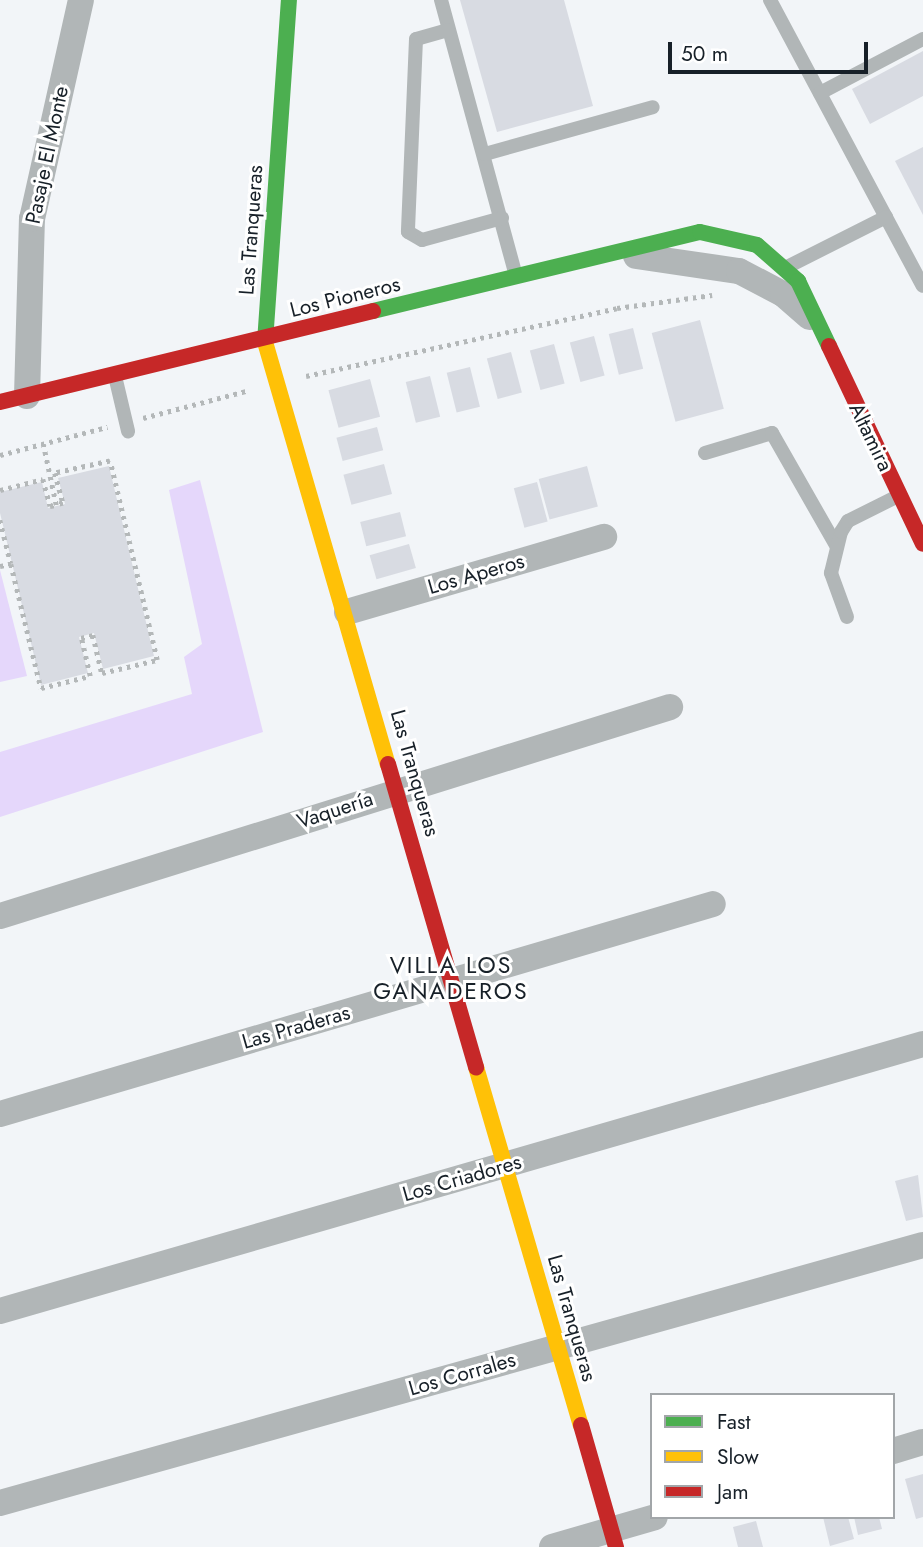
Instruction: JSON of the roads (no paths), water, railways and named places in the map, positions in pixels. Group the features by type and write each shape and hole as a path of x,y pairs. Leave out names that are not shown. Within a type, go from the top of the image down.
{"street":[{"name":"Pasaje El Monte","path":"27,396 32,219 81,0"},
{"name":"Las Tranqueras","path":"289,0 264,338 347,612 613,1538"},
{"name":"Los Pioneros","path":"0,402 700,232"},
{"name":"Altamira","path":"700,232 757,245 787,267 808,296 820,329 923,544"},
{"name":"Altamira","path":"613,254 739,271 783,294 820,329"},
{"name":"Los Aperos","path":"347,612 604,537"},
{"name":"Vaquería","path":"0,916 670,707"},
{"name":"Las Praderas","path":"0,1114 713,904"},
{"name":"Los Criadores","path":"0,1311 923,1044"},
{"name":"Los Corrales","path":"0,1503 923,1245"},
{"path":"895,1450 923,1442"},
{"path":"552,1547 613,1538 651,1519"}],"lane":[{"path":"441,0 517,277"},
{"path":"770,0 923,286"},
{"path":"448,30 416,39 408,232 422,240 502,218"},
{"path":"820,93 923,38"},
{"path":"485,154 653,107"},
{"path":"787,267 886,217"},
{"path":"115,374 127,426"},
{"path":"705,453 772,433 836,545"},
{"path":"846,617 834,589 836,545 848,522 899,495"}],"district":[{"name":"VILLA LOS GANADEROS","path":"451,978"}]}
